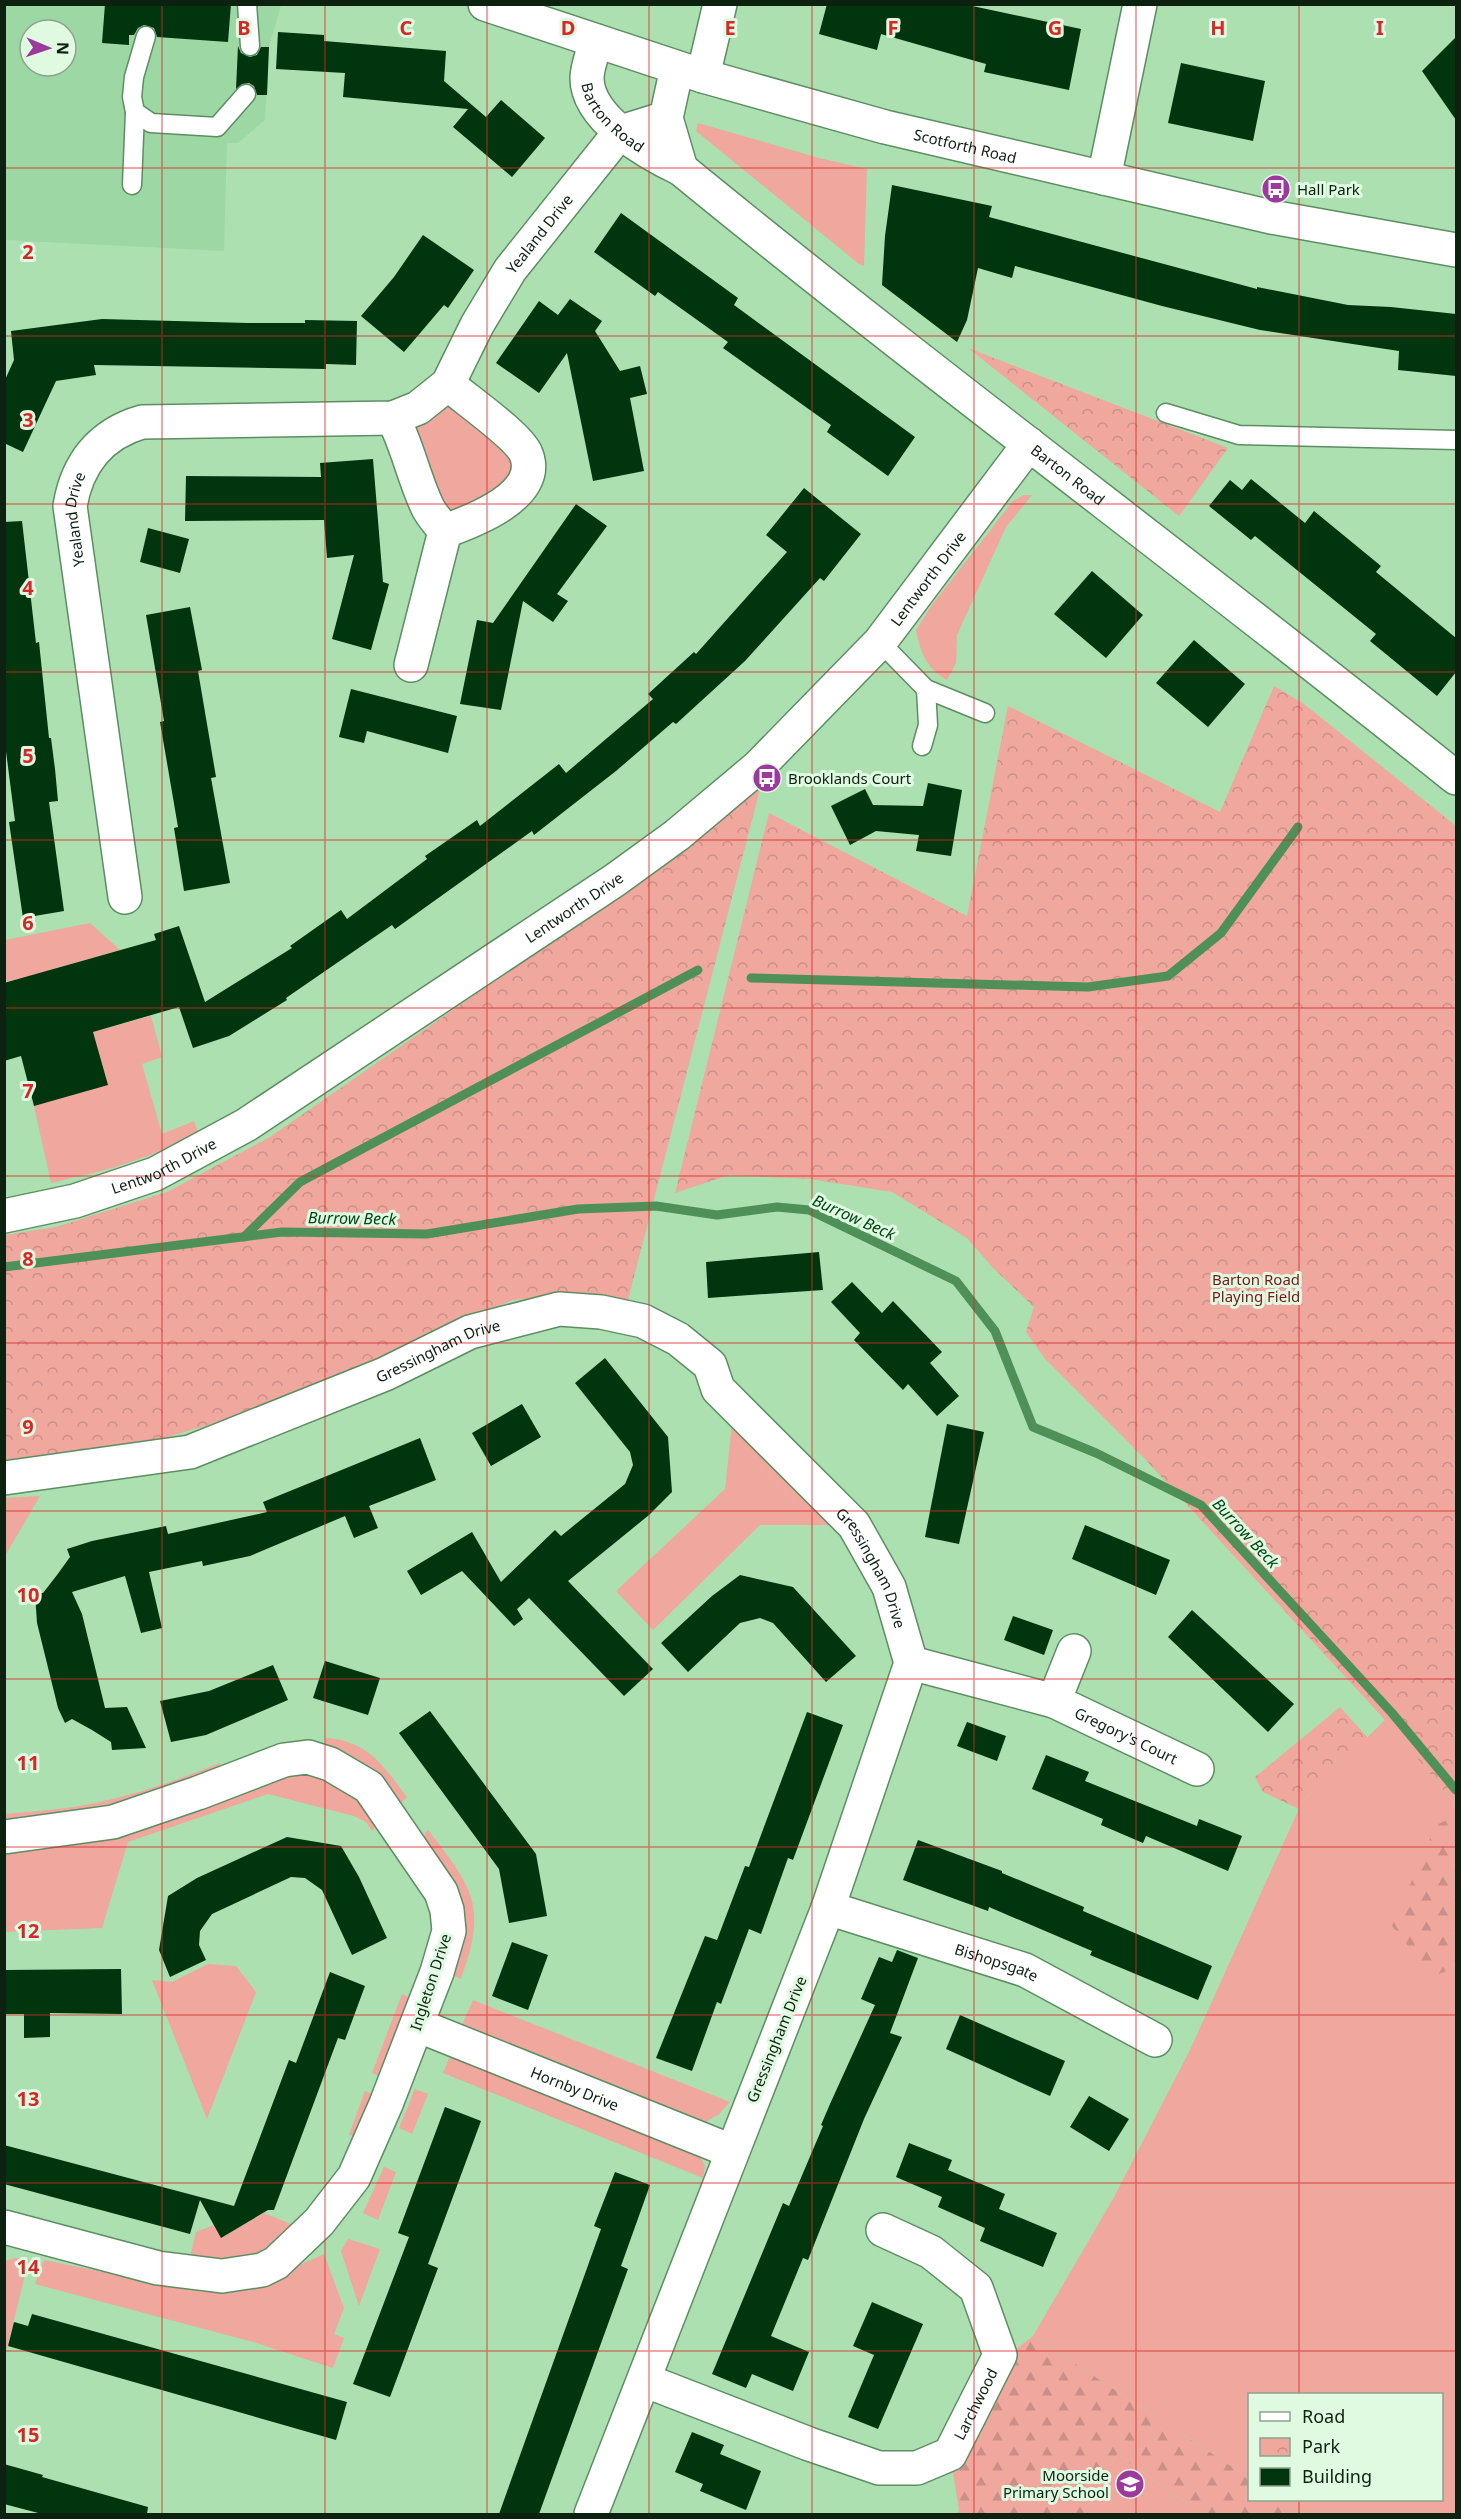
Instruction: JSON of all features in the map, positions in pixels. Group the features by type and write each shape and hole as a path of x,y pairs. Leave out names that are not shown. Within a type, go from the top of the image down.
{"street":[{"name":"Scotforth Road","path":"485,4 690,72 885,128 1293,222 1456,250"},
{"path":"690,72 720,4"},
{"path":"1104,178 1140,4"},
{"name":"Barton Road","path":"596,41 587,77 590,94 598,108 621,132 651,154 681,169 867,320 1330,676 1456,778"},
{"name":"Barton Road","path":"681,169 666,118 690,72"},
{"path":"621,132 666,118"},
{"name":"Yealand Drive","path":"125,897 70,506 74,484 82,468 110,437 124,427 142,422 339,421 393,418 418,408 448,384 477,325 510,270 621,132"},
{"path":"445,531 482,517 503,504 525,484 529,469 526,454 516,441 448,384"},
{"path":"393,418 404,439 415,476 429,510 445,531"},
{"name":"Lentworth Drive","path":"4,1216 75,1201 156,1174 246,1125 615,880 677,835 758,767 880,642 1029,444"},
{"path":"411,665 445,531"},
{"name":"Gressingham Drive","path":"4,1478 189,1452 385,1374 470,1332 560,1309 602,1312 643,1321 678,1339 710,1365 718,1389 854,1524 889,1587 912,1663 828,1908 731,2151 591,2514"},
{"path":"1054,1701 1074,1651"},
{"name":"Gregory's Court","path":"912,1663 1054,1701 1197,1769"},
{"name":"Ingleton Drive","path":"4,1837 113,1822 284,1760 308,1758 330,1764 369,1787 441,1892 447,1910 449,1932 417,2025 354,2177 319,2222 276,2263 262,2270 222,2276 158,2268 4,2228"},
{"name":"Bishopsgate","path":"828,1908 1025,1970 1155,2040"},
{"name":"Hornby Drive","path":"417,2025 731,2151"},
{"name":"Larchwood","path":"644,2380 809,2444 879,2468 917,2468 950,2454 1000,2355 975,2288 931,2252 882,2230"}],"lane":[{"path":"248,4 250,46"},
{"path":"132,185 135,112 132,97 134,77 146,36"},
{"path":"135,112 151,123 217,127 246,94"},
{"path":"1166,413 1239,435 1456,440"},
{"path":"880,642 926,689 985,712"},
{"path":"922,746 928,725 926,689"}],"shaded area":[{"path":"4,5 281,5 269,47 265,120 238,143 227,143 224,251 5,240"}],"green space":[{"path":"698,123 819,158 867,169 864,266 696,131"},
{"path":"968,348 1228,448 1179,516"},
{"path":"437,404 453,406 508,451 514,471 505,486 456,515 446,513 412,432 422,415"},
{"path":"1024,495 1032,495 1006,527 957,635 956,663 947,680 929,665 920,646 916,630 932,605 1013,501"},
{"name":"Barton Road Playing Field","path":"1274,686 1304,704 1456,826 1456,1805 1385,1720 1144,1458 1045,1359 1026,1332 1034,1307 992,1267 967,1238 892,1192 810,1179 729,1175 675,1193 769,813 967,916 1008,706 1220,812"},
{"path":"760,789 628,1300 574,1294 513,1300 436,1332 315,1388 208,1425 140,1445 5,1466 5,1235 56,1227 167,1192 270,1137 656,869"},
{"path":"90,923 120,950 60,967 22,995 18,979 5,982 5,940"},
{"path":"151,1016 162,1057 142,1064 162,1134 194,1121 198,1133 153,1154 113,1168 51,1183 34,1106 93,1032"},
{"path":"734,1405 854,1525 760,1525 653,1630 616,1591 725,1489"},
{"path":"40,1496 5,1556 5,1498"},
{"path":"1340,1707 1368,1738 1302,1802 1299,1809 1263,1792 1255,1777"},
{"path":"1385,1720 1456,1805 1456,2514 1304,2514 1284,2501 1443,2501 1443,2393 1248,2393 1248,2477 1033,2336 1113,2199 1190,2050 1302,1802"},
{"path":"326,1738 353,1744 374,1757 407,1797 398,1806 360,1761 326,1745"},
{"path":"220,1763 219,1773 160,1798 4,1824 4,1814 74,1807 130,1795"},
{"path":"308,1771 353,1788 379,1821 372,1831 366,1822 354,1816 268,1794 128,1842 102,1928 5,1932 4,1851 267,1779"},
{"path":"1456,1816 1456,1968 1433,1976 1392,1926 1436,1825"},
{"path":"428,1830 456,1867 472,1899 474,1933 461,1979 450,1974 423,1841"},
{"path":"208,1964 236,1966 256,1992 207,2119 152,1980 172,1982"},
{"path":"402,1994 413,1999 382,2077 372,2073"},
{"path":"473,2000 730,2102 719,2114 704,2123 462,2025"},
{"path":"451,2054 700,2156 705,2166 703,2178 443,2073"},
{"path":"415,2089 428,2094 412,2134 399,2128"},
{"path":"365,2091 375,2095 359,2138 349,2135"},
{"path":"384,2167 396,2172 378,2220 363,2213"},
{"path":"264,2213 298,2227 262,2256 235,2264 190,2257 196,2232 214,2225 221,2238"},
{"path":"348,2239 380,2249 359,2306 341,2251"},
{"path":"324,2254 344,2308 334,2334 344,2338 333,2368 253,2342 35,2284 44,2260 202,2292 244,2290"},
{"path":"15,2258 29,2259 5,2356 5,2261"},
{"path":"1033,2336 1248,2477 1248,2501 1284,2501 1304,2514 1201,2514 1117,2454 1084,2514 957,2514 959,2510 949,2448 996,2365"},
{"name":"Moorside Primary School","path":"1117,2454 1201,2514 1084,2514"}],"building":[{"path":"105,4 231,4 228,42 157,37 154,28 144,25 138,28 134,35 129,35 129,45 102,43"},
{"path":"827,4 963,4 1081,29 1069,90 984,72 986,64 881,34 877,50 819,34"},
{"path":"278,32 324,35 324,41 446,51 444,81 486,117 501,100 545,138 512,177 453,127 468,109 343,97 345,73 276,69"},
{"path":"1456,37 1456,120 1422,71"},
{"path":"238,46 241,53 250,57 257,55 261,47 269,47 267,95 257,95 254,86 249,83 242,84 236,89"},
{"path":"1181,63 1265,81 1253,141 1168,123"},
{"path":"892,185 992,206 989,217 1257,289 1257,287 1348,305 1456,314 1456,376 1398,370 1399,351 1260,330 1015,266 1012,278 978,268 967,320 957,342 882,285 885,236"},
{"path":"621,213 738,298 734,305 915,437 888,476 827,432 831,425 723,348 728,342 658,292 655,296 594,252"},
{"path":"423,235 474,270 448,308 444,305 404,352 361,316 394,277"},
{"path":"570,299 602,321 595,331 620,371 640,366 647,394 630,398 644,471 593,481 567,353 539,393 496,363 539,301 558,315"},
{"path":"102,319 248,323 305,323 305,320 357,321 356,365 326,364 326,369 94,365 96,375 56,381 23,452 4,443 4,382 14,360 11,331"},
{"path":"373,459 383,582 389,584 371,650 332,639 354,555 327,558 324,520 185,521 186,476 321,477 320,463"},
{"path":"1251,479 1305,523 1314,511 1381,566 1376,572 1456,638 1456,672 1437,696 1370,641 1376,634 1255,536 1251,540 1209,506 1230,480 1242,490"},
{"path":"804,488 861,534 824,581 820,578 745,661 676,724 673,722 616,771 534,835 532,831 395,929 392,925 286,998 287,1000 229,1036 193,1048 179,1007 93,1032 108,1085 34,1106 21,1056 4,1061 4,983 156,940 154,934 179,926 205,1002 292,948 290,946 341,910 347,919 427,859 425,856 477,820 480,826 559,764 566,773 653,699 648,694 694,652 696,654 787,552 766,535"},
{"path":"576,504 607,526 557,594 568,601 553,622 523,601 501,710 460,704 477,620 493,623"},
{"path":"22,521 36,643 39,642 49,738 51,738 55,769 58,801 49,802 64,911 23,918 9,822 15,821 4,736 4,522"},
{"path":"148,528 189,539 180,573 140,562"},
{"path":"1092,571 1143,615 1106,658 1054,614"},
{"path":"190,607 202,670 198,671 216,777 211,778 230,883 184,891 174,828 178,827 160,722 164,721 146,615"},
{"path":"1194,640 1245,684 1208,727 1156,683"},
{"path":"351,689 457,716 448,753 367,731 364,743 339,737"},
{"path":"928,783 962,790 951,856 916,851 919,835 876,831 850,845 831,806 865,789 873,805 923,806"},
{"path":"819,1252 823,1290 708,1298 706,1262"},
{"path":"852,1282 882,1313 893,1301 942,1352 930,1363 959,1396 937,1416 908,1384 903,1390 854,1340 860,1333 831,1302"},
{"path":"605,1358 668,1437 672,1492 649,1515 568,1581 653,1669 624,1696 529,1598 517,1609 523,1619 514,1626 462,1571 421,1595 407,1571 472,1532 501,1582 555,1530 561,1536 625,1484 633,1465 630,1452 575,1383"},
{"path":"522,1404 541,1437 491,1466 472,1433"},
{"path":"947,1424 984,1432 959,1544 925,1537"},
{"path":"420,1438 436,1480 369,1506 378,1528 354,1538 345,1516 250,1556 203,1566 202,1561 149,1572 162,1628 141,1633 125,1576 72,1592 82,1614 105,1708 127,1707 146,1748 112,1750 111,1742 92,1730 72,1719 65,1723 58,1708 37,1623 35,1593 43,1593 57,1575 70,1557 67,1549 92,1541 166,1526 168,1534 267,1512 263,1502"},
{"path":"1085,1525 1170,1560 1156,1595 1072,1559"},
{"path":"740,1575 793,1587 856,1656 826,1682 773,1623 760,1618 740,1623 688,1672 661,1643 712,1596"},
{"path":"1192,1610 1294,1704 1268,1732 1168,1637"},
{"path":"1013,1616 1053,1630 1044,1655 1004,1640"},
{"path":"325,1661 380,1678 368,1715 313,1698"},
{"path":"273,1665 288,1700 206,1735 171,1742 160,1701 209,1691"},
{"path":"430,1711 536,1854 547,1916 509,1923 499,1869 399,1733"},
{"path":"807,1712 843,1725 793,1860 788,1858 761,1934 749,1929 721,2004 717,2002 692,2071 656,2058 705,1936 717,1940 745,1866 749,1867"},
{"path":"967,1722 1006,1736 997,1761 957,1746"},
{"path":"1046,1755 1089,1772 1085,1781 1197,1826 1199,1819 1242,1836 1228,1871 1146,1836 1143,1843 1101,1825 1103,1819 1032,1789"},
{"path":"287,1837 341,1846 359,1877 387,1938 352,1955 322,1890 305,1878 291,1877 212,1914 200,1931 199,1945 206,1960 170,1977 159,1950 168,1896 197,1878"},
{"path":"918,1840 1002,1871 1002,1873 1084,1907 1083,1911 1212,1966 1198,2000 1090,1955 1092,1951 989,1907 988,1911 903,1880"},
{"path":"512,1942 548,1955 528,2010 492,1996"},
{"path":"897,1950 918,1958 890,2033 902,2037 864,2119 808,2260 803,2258 771,2336 809,2352 793,2391 752,2374 746,2388 712,2374 783,2203 789,2206 823,2126 821,2125 875,2005 861,1999 879,1957 892,1962"},
{"path":"121,1969 122,2014 50,2013 50,2037 24,2038 24,2014 4,2014 4,1970"},
{"path":"330,1972 365,1986 345,2040 338,2038 274,2210 268,2210 221,2238 200,2200 190,2234 4,2184 4,2145 234,2206 289,2060 296,2063"},
{"path":"960,2015 1065,2061 1050,2096 946,2049"},
{"path":"1089,2096 1129,2119 1109,2151 1070,2127"},
{"path":"445,2107 481,2121 428,2264 438,2268 390,2397 353,2384 409,2237 398,2233"},
{"path":"909,2143 952,2160 948,2170 1005,2194 999,2209 1057,2233 1043,2267 980,2241 985,2228 938,2207 942,2197 896,2177"},
{"path":"615,2172 650,2185 621,2266 628,2269 539,2514 499,2514 601,2229 594,2226"},
{"path":"872,2302 923,2324 878,2429 848,2417 874,2355 853,2346"},
{"path":"32,2314 347,2402 336,2440 8,2346 14,2322 28,2326"},
{"path":"692,2432 724,2445 720,2454 761,2471 746,2510 700,2491 703,2484 675,2472"},
{"path":"4,2464 148,2507 147,2514 42,2514 4,2504"}],"waterway":[{"path":"751,978 1088,987 1168,976 1221,933 1298,827"},
{"path":"244,1237 300,1182 698,970"},
{"name":"Burrow Beck","path":"4,1267 282,1232 427,1234 578,1209 656,1206 717,1215 777,1207 809,1210 956,1281 995,1331 1033,1427 1096,1453 1201,1505 1392,1713 1456,1790"}],"place":[{"name":"Hall Park","path":"1276,189"},
{"name":"Brooklands Court","path":"767,778"},
{"name":"Moorside Primary School","path":"1130,2484"}]}
